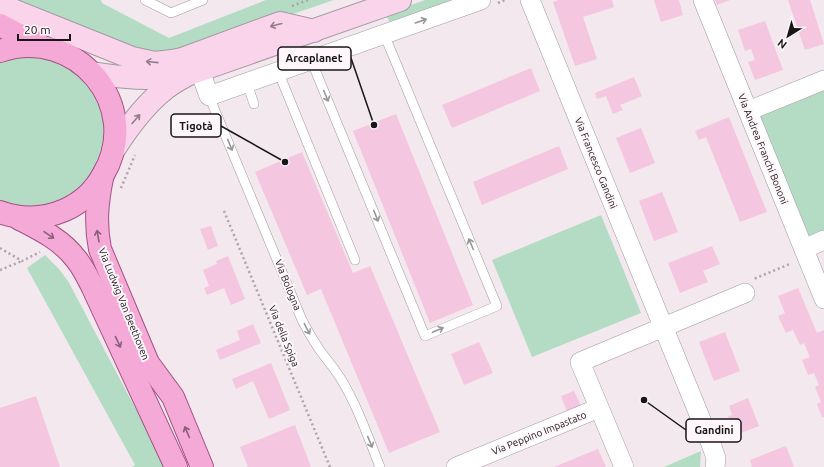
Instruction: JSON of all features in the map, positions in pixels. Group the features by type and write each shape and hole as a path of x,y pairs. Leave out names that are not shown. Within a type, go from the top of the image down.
{"main road":[{"path":"0,25 48,48 76,59 92,73 102,85 112,108 115,133 113,151 109,165 99,183 88,195 67,209 49,216 23,217 7,214"},
{"path":"0,51 14,47 28,46 48,48"},
{"name":"Via Ludwig Van Beethoven","path":"102,177 98,195 96,218 100,249 148,363 173,397 202,467"},
{"name":"Via Ludwig Van Beethoven","path":"7,214 39,229 60,243 72,254 81,266 93,288 176,467"}],"street":[{"path":"113,151 126,131 147,105 173,82 194,72 314,31 379,4 400,0"},
{"path":"210,96 481,0"},
{"name":"Via Francesco Gandini","path":"530,0 716,458 715,467"},
{"name":"Via Andrea Franchi Bononi","path":"703,0 805,253 819,274 824,299"},
{"path":"379,4 384,34"},
{"path":"0,5 132,58 155,63 182,59 280,23 314,31"},
{"path":"269,46 278,71"},
{"path":"92,73 140,79 164,78 194,72"},
{"name":"Via Bologna","path":"194,72 210,96"},
{"path":"748,111 824,80"},
{"path":"805,253 824,240"},
{"path":"624,467 580,362 745,293"},
{"name":"Via Peppino Impastato","path":"456,467 599,408"}],"lane":[{"path":"145,0 171,13 203,0"},
{"path":"311,60 425,336 497,306 384,34"},
{"path":"278,71 355,260"},
{"path":"247,83 254,104"},
{"name":"Via Bologna","path":"210,96 302,320 318,348 346,388 380,467"}],"path":[{"name":"Via della Spiga","path":"224,211 330,467"},
{"path":"0,248 22,261"},
{"path":"0,270 39,252"},
{"path":"745,293 756,278 805,253"}],"green space":[{"path":"12,0 101,0 102,3 169,38 266,0 334,0 175,54 152,53 134,48"},
{"path":"425,0 463,0 391,26 386,14"},
{"path":"28,57 56,62 69,69 80,78 91,91 99,106 104,126 102,146 95,166 90,175 81,185 59,200 30,206 0,200 0,63"},
{"path":"824,87 824,231 806,239 755,115"},
{"path":"601,215 641,313 532,357 492,260"},
{"path":"45,255 59,269 68,281 166,467 132,467 135,465 27,268"},
{"path":"701,451 700,467 664,467"}],"building":[{"path":"558,0 612,0 614,7 583,17 597,59 575,66 553,2"},
{"path":"654,0 679,0 683,15 661,22"},
{"path":"715,0 730,0 717,5"},
{"path":"788,0 810,0 824,44 805,50"},
{"path":"765,21 783,70 755,80 748,62 755,60 751,49 745,51 738,30"},
{"path":"531,68 540,91 452,128 442,105"},
{"path":"634,77 642,96 620,105 623,110 613,114 606,96 597,99 595,93"},
{"path":"396,114 473,305 430,323 353,131"},
{"path":"729,117 767,212 740,222 706,137 699,140 695,131"},
{"path":"641,128 655,163 630,173 616,138"},
{"path":"559,146 568,169 482,205 473,182"},
{"path":"302,152 353,273 370,266 440,432 389,453 321,289 307,295 255,172"},
{"path":"662,192 678,232 654,241 639,201"},
{"path":"211,226 218,246 208,250 200,229"},
{"path":"712,246 720,264 703,271 708,282 680,293 668,263"},
{"path":"228,256 245,299 231,305 224,288 207,295 204,288 209,286 203,270 217,264 216,261"},
{"path":"798,288 817,333 824,330 824,417 822,417 817,404 821,402 815,387 819,385 814,373 808,375 802,360 810,357 804,343 800,345 793,330 786,333 778,316 785,313 778,296"},
{"path":"253,324 261,343 220,360 216,350 240,340 237,331"},
{"path":"725,332 740,371 714,381 699,342"},
{"path":"479,342 493,373 464,385 451,354"},
{"path":"271,363 290,410 269,419 253,381 236,389 232,379"},
{"path":"574,391 581,406 567,412 561,396"},
{"path":"36,396 60,467 0,467 0,408"},
{"path":"748,398 759,426 739,434 736,427 733,429 728,416 732,415 729,406"},
{"path":"295,425 311,467 248,467 240,447"},
{"path":"786,446 794,467 752,467 750,460"},
{"path":"598,449 606,467 554,467"}],"place":[{"name":"Arcaplanet","path":"374,125"},
{"name":"Tigotà","path":"285,162"},
{"name":"Gandini","path":"644,400"}]}
